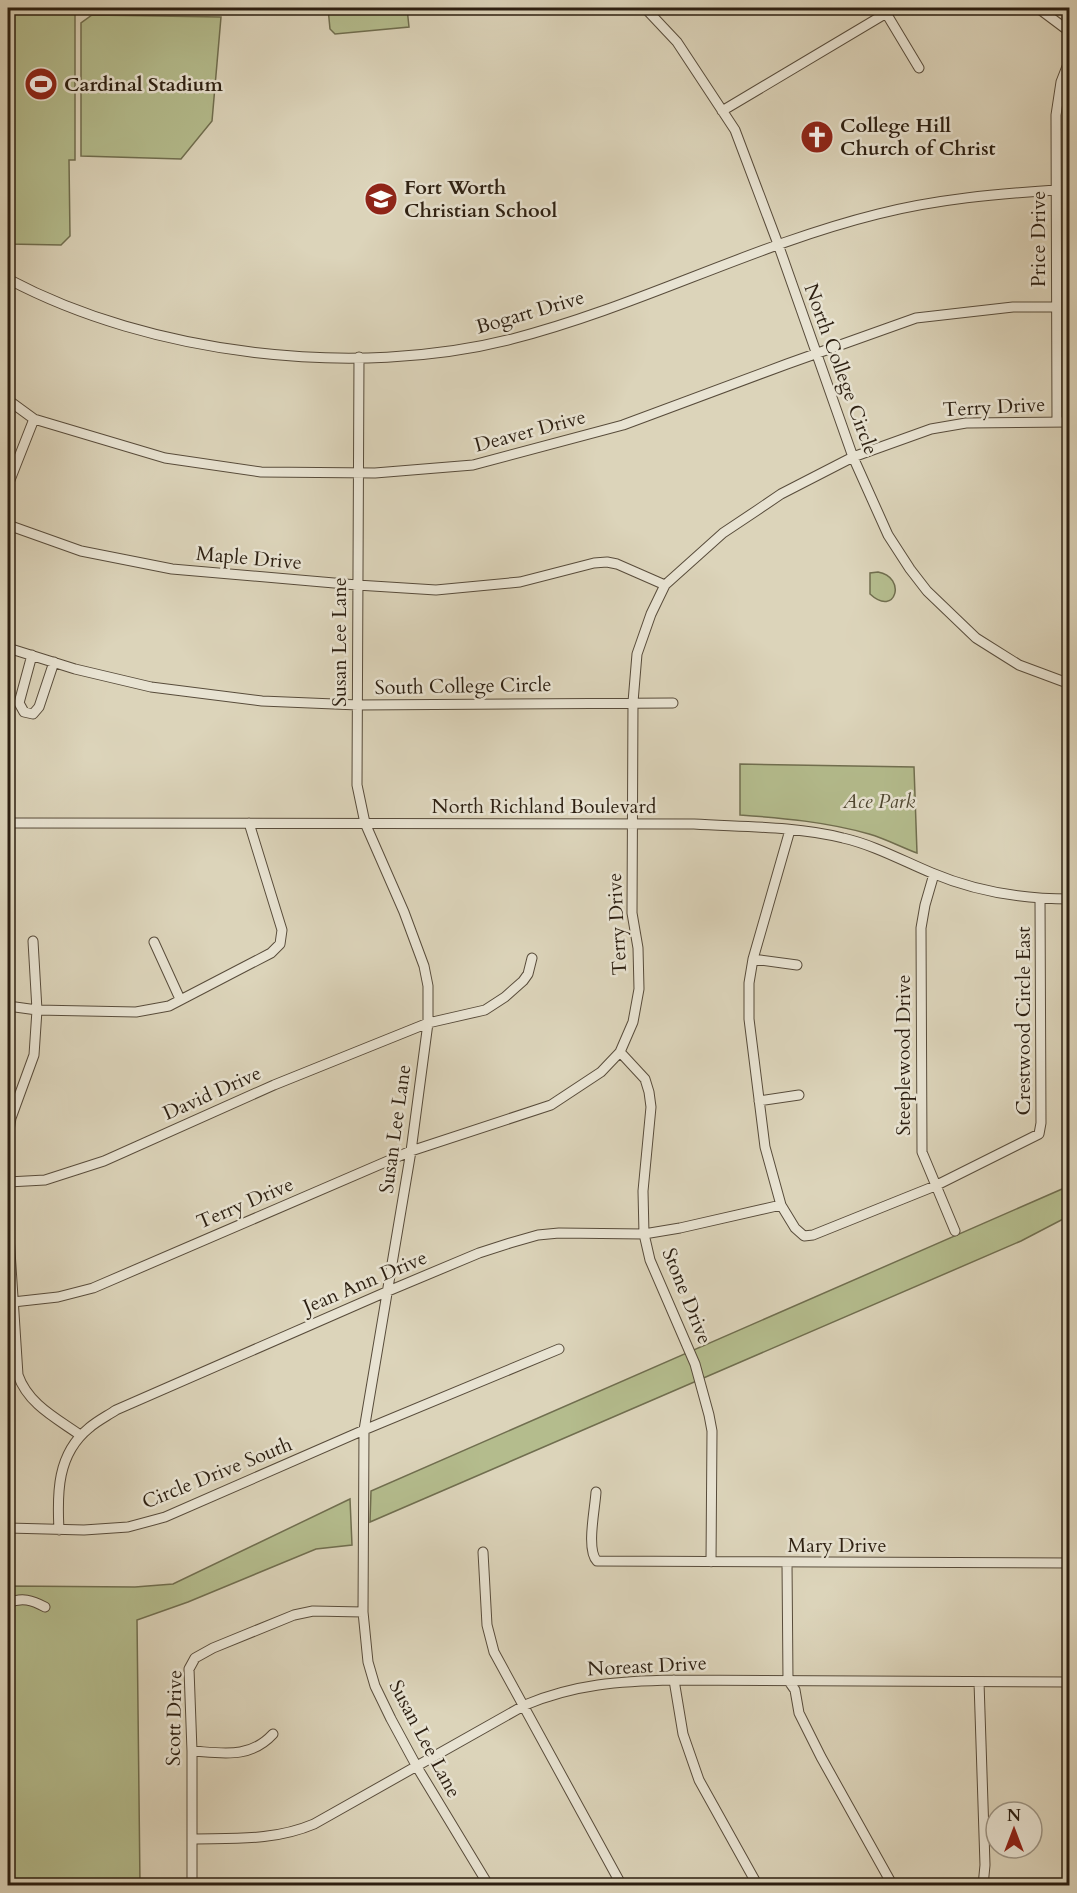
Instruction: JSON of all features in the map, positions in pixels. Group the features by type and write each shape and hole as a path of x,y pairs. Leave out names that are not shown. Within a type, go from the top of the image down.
{"street":[{"name":"North College Circle","path":"645,8 677,42 739,140 853,457 888,535 927,591 976,638 1019,665 1070,684"},
{"path":"722,111 895,8"},
{"path":"1038,8 1070,33"},
{"path":"886,13 919,68"},
{"name":"Price Drive","path":"1057,422 1056,115 1061,82 1070,59"},
{"name":"Bogart Drive","path":"8,279 33,292 104,319 193,343 274,355 359,357 430,354 510,339 566,324 778,244 876,214 932,201 1056,190"},
{"name":"Deaver Drive","path":"8,400 34,419 165,458 261,472 359,473 473,465 623,425 916,318 1013,307 1056,307"},
{"name":"Susan Lee Lane","path":"359,357 357,785 365,823 404,912 424,966 428,986 428,1023 411,1151 364,1430 363,1612 368,1662 375,1686 417,1767 489,1886"},
{"path":"8,485 34,419"},
{"name":"Terry Drive","path":"13,1302 58,1297 93,1288 411,1151 551,1105 601,1072 620,1052 633,1022 639,989 638,948 632,913 633,702 637,654 651,614 665,585 716,539 756,510 781,494 853,457 931,429 966,423 1070,422"},
{"name":"Maple Drive","path":"8,525 81,551 172,569 357,585 446,589 520,582 594,563 607,562 617,564 665,585"},
{"name":"South College Circle","path":"8,648 151,687 262,701 358,705 673,703"},
{"path":"32,655 19,703 24,712 33,714 39,707 54,662"},
{"name":"North Richland Boulevard","path":"8,823 694,824 790,830 843,838 884,851 934,874 987,892 1040,899 1070,899"},
{"path":"8,1006 37,1010 136,1012 169,1006 271,953 280,944 282,930 249,823"},
{"path":"790,830 748,983 749,1019 765,1148 781,1205 801,1234 813,1235 935,1186"},
{"name":"Steeplewood Drive","path":"934,874 924,905 921,928 922,1152 955,1231"},
{"name":"Crestwood Circle East","path":"935,1186 1039,1134 1041,1124 1040,899"},
{"path":"8,1137 11,1118 33,1055 37,1010 33,941"},
{"path":"154,942 180,999"},
{"name":"David Drive","path":"8,1182 45,1180 104,1161 274,1085 428,1023 485,1010 523,981 528,974 532,958"},
{"path":"753,959 797,965"},
{"name":"Stone Drive","path":"620,1052 645,1079 651,1107 643,1191 644,1234 657,1279 695,1364 710,1415 712,1431 711,1562"},
{"path":"759,1101 799,1095"},
{"name":"Jean Ann Drive","path":"58,1530 58,1497 62,1469 72,1446 91,1426 116,1410 478,1253 538,1235 559,1233 644,1234 781,1205"},
{"path":"8,1220 16,1360 21,1384 34,1402 80,1435"},
{"name":"Circle Drive South","path":"8,1528 58,1530 128,1527 165,1518 364,1430 559,1349"},
{"name":"Mary Drive","path":"596,1492 591,1546 592,1557 597,1561 1070,1563"},
{"path":"483,1552 486,1607 490,1640 494,1652 622,1886"},
{"path":"787,1563 788,1680 795,1690 799,1713 821,1757 893,1886"},
{"path":"8,1603 14,1600 31,1599 45,1607"},
{"name":"Scott Drive","path":"192,1886 192,1751 189,1669 195,1658 213,1648 294,1615 313,1611 363,1612"},
{"name":"Noreast Drive","path":"192,1839 261,1838 295,1832 314,1824 525,1705 549,1695 583,1686 636,1680 1070,1682"},
{"path":"674,1680 683,1734 699,1780 758,1886"},
{"path":"979,1682 985,1865 983,1886"},
{"path":"192,1751 228,1753 254,1750 273,1734"}],"green space":[{"name":"Cardinal Stadium","path":"8,8 75,8 75,160 69,160 70,236 61,245 8,244"},
{"path":"328,8 407,8 409,27 335,34 330,29"},
{"path":"92,15 221,17 212,121 181,159 81,156 81,23"},
{"path":"878,572 887,575 893,581 895,594 892,599 879,600 870,594 870,573"},
{"name":"Ace Park","path":"740,764 914,767 917,853 875,836 837,826 740,815"},
{"path":"1069,1186 1069,1216 1021,1241 370,1522 371,1491"},
{"path":"350,1499 352,1545 316,1549 188,1602 137,1620 140,1885 8,1886 8,1586 135,1587 173,1584"}],"place":[{"name":"Cardinal Stadium","path":"41,84"},
{"name":"College Hill Church of Christ","path":"817,137"},
{"name":"Fort Worth Christian School","path":"381,199"}]}
